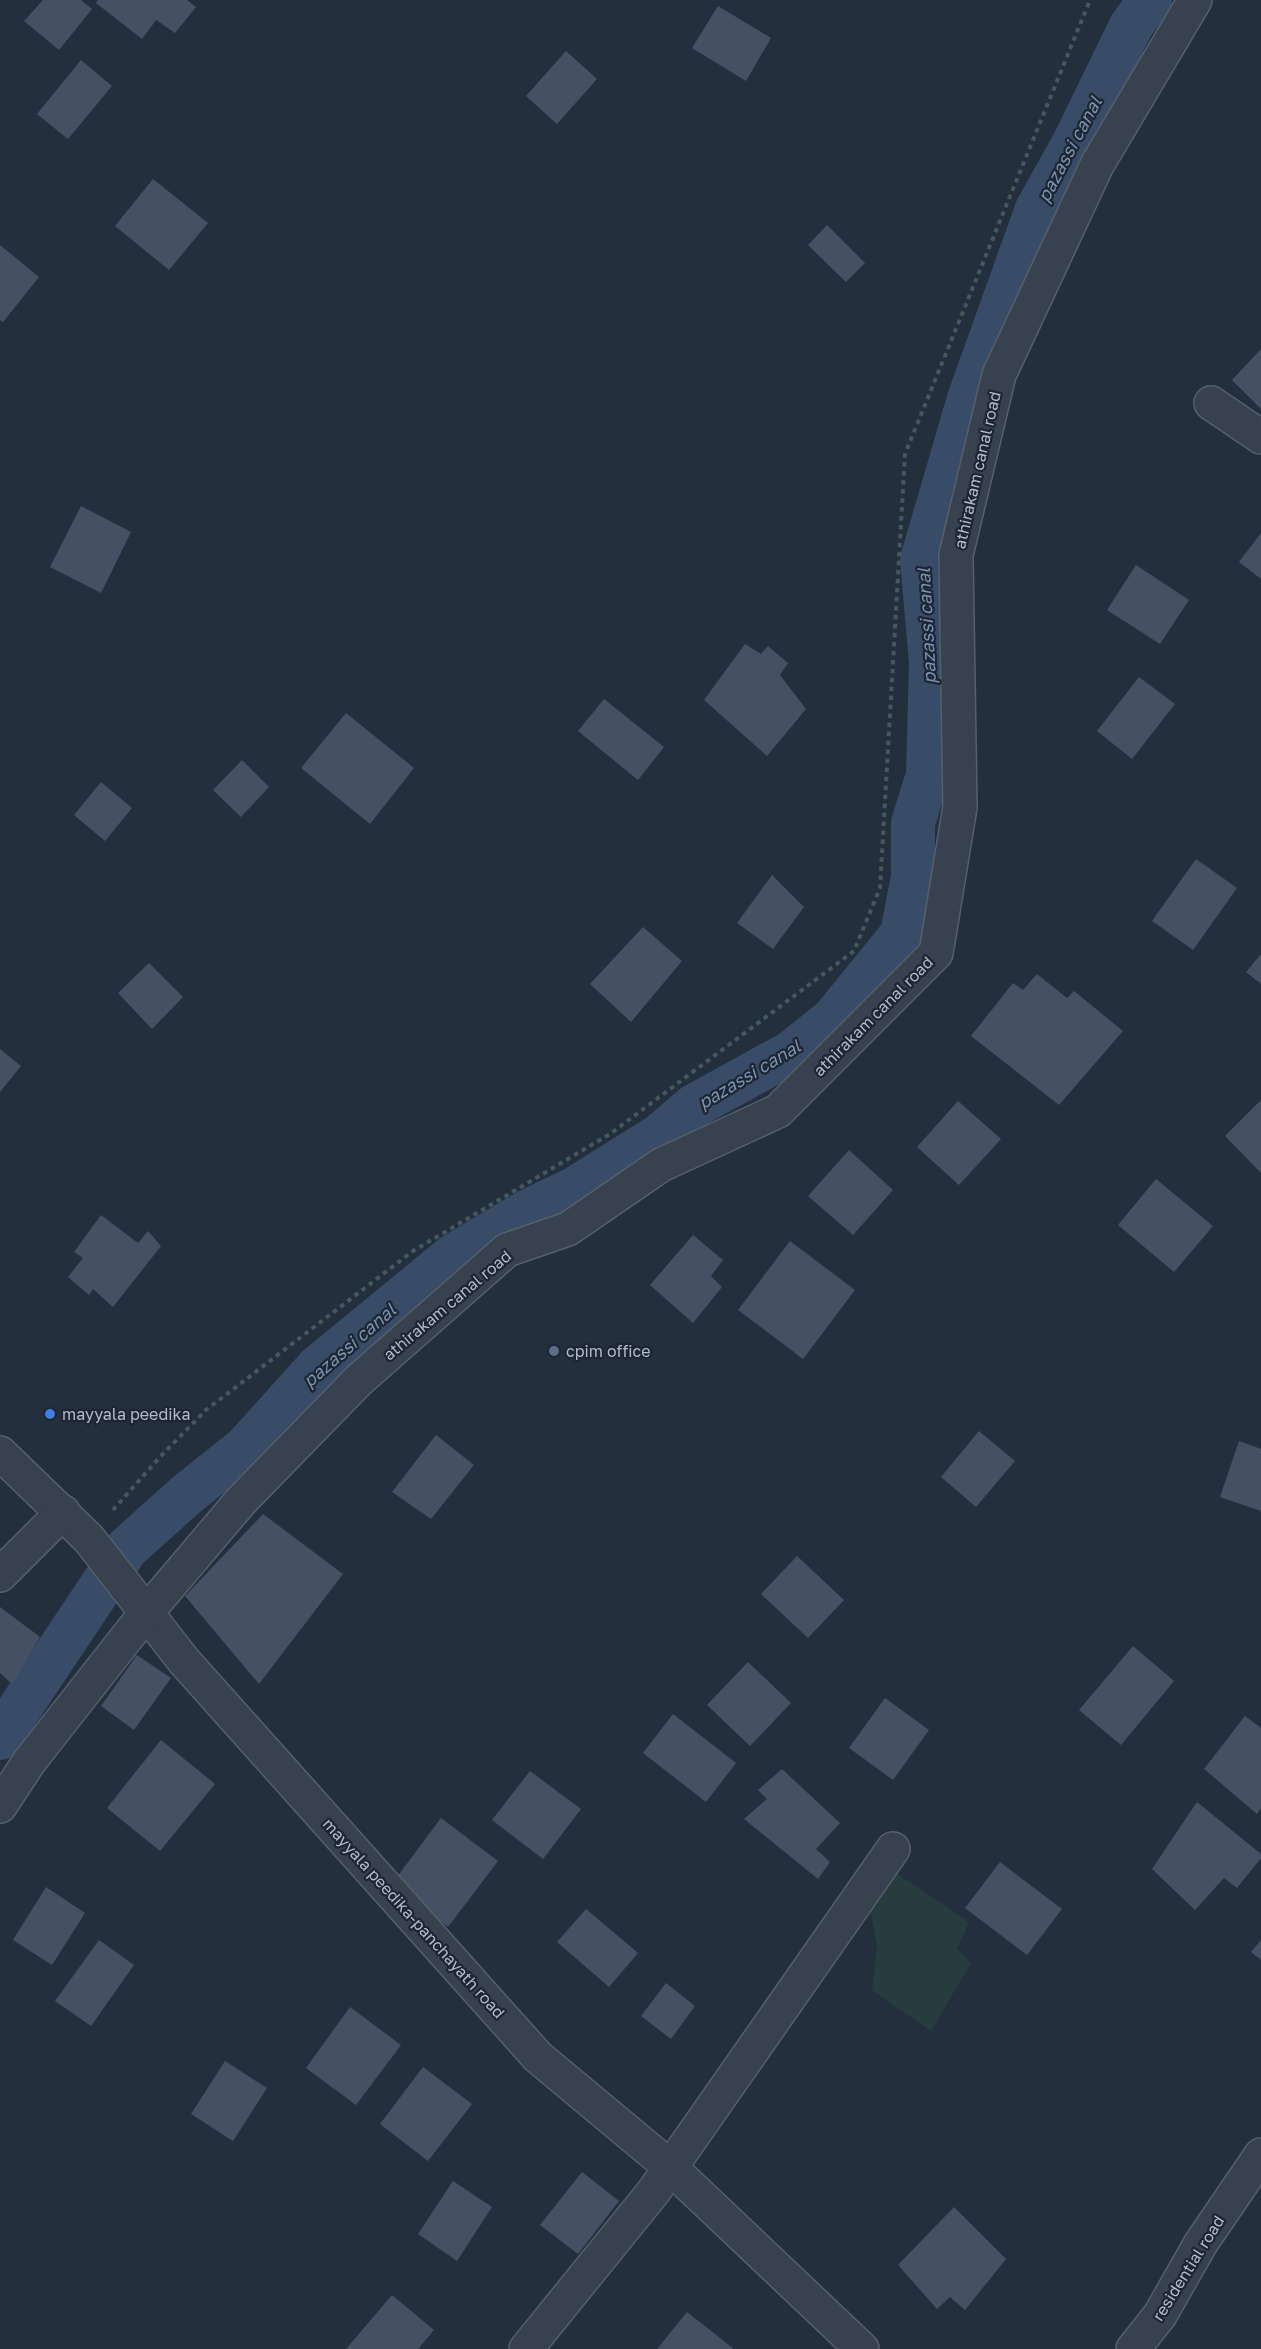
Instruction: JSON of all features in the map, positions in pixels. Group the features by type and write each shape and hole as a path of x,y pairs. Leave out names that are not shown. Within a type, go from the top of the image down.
{"street":[{"name":"athirakam canal road","path":"0,1806 29,1762 145,1611 241,1501 359,1380 507,1250 568,1229 661,1165 778,1111 936,953 960,807 956,555 999,375 1097,165 1195,0"},
{"path":"1211,403 1261,437"},
{"name":"mayyala peedika-panchayath road","path":"0,1453 89,1539 192,1669 538,2057 670,2167 862,2349"},
{"path":"0,1575 63,1512"},
{"path":"526,2349 670,2167 893,1849"},
{"name":"residential road","path":"1133,2349 1160,2316 1201,2243 1261,2156"}],"path":[{"path":"89,1539 159,1458 206,1410 413,1251 610,1134 854,951 880,888 905,454 1090,0"}],"green space":[{"path":"896,1873 969,1922 957,1949 971,1963 931,2031 872,1990 877,1945 866,1892"}],"building":[{"path":"43,0 81,0 92,9 59,50 24,21"},
{"path":"98,0 187,0 196,7 175,33 156,20 142,39 96,3"},
{"path":"718,6 771,38 746,81 692,48"},
{"path":"566,51 597,79 557,124 526,96"},
{"path":"81,60 112,86 68,139 37,114"},
{"path":"153,179 208,223 169,270 115,226"},
{"path":"827,225 865,263 846,282 808,245"},
{"path":"0,245 39,277 3,322 0,320"},
{"path":"1261,349 1261,409 1232,380"},
{"path":"81,506 131,532 101,593 50,567"},
{"path":"1261,533 1261,579 1239,562"},
{"path":"1136,565 1189,600 1160,644 1107,610"},
{"path":"745,644 761,654 768,646 788,663 780,675 806,709 767,756 704,700"},
{"path":"1139,677 1175,704 1132,759 1097,731"},
{"path":"604,699 664,747 638,780 578,731"},
{"path":"346,713 414,768 370,824 301,768"},
{"path":"242,760 269,787 241,817 213,790"},
{"path":"101,782 132,808 105,841 74,815"},
{"path":"1196,859 1237,888 1193,950 1152,921"},
{"path":"772,875 804,907 773,949 737,923"},
{"path":"643,927 682,961 631,1022 590,984"},
{"path":"1261,954 1261,984 1246,972"},
{"path":"149,963 183,997 152,1029 118,993"},
{"path":"1037,974 1067,998 1074,991 1123,1031 1059,1105 971,1036 1013,983 1023,990"},
{"path":"0,1049 21,1066 0,1092"},
{"path":"1261,1100 1261,1173 1225,1136"},
{"path":"958,1101 1001,1139 959,1185 917,1147"},
{"path":"849,1150 893,1190 853,1235 808,1196"},
{"path":"1156,1179 1213,1226 1174,1272 1118,1225"},
{"path":"101,1215 138,1243 148,1231 161,1246 113,1307 93,1289 89,1295 68,1277 83,1258 74,1252"},
{"path":"693,1235 723,1260 711,1276 722,1287 693,1323 650,1285"},
{"path":"790,1241 855,1290 803,1359 738,1310"},
{"path":"979,1431 1015,1461 976,1507 941,1477"},
{"path":"436,1435 474,1465 431,1519 392,1492"},
{"path":"1239,1441 1261,1449 1261,1511 1220,1497"},
{"path":"263,1514 343,1574 259,1684 185,1596"},
{"path":"797,1556 844,1600 808,1638 761,1594"},
{"path":"0,1607 40,1637 12,1684 0,1673"},
{"path":"1133,1646 1174,1681 1121,1745 1079,1710"},
{"path":"137,1655 171,1678 134,1730 101,1706"},
{"path":"748,1662 791,1703 750,1746 707,1705"},
{"path":"885,1698 929,1730 893,1780 849,1748"},
{"path":"673,1714 736,1763 706,1802 643,1753"},
{"path":"1245,1716 1261,1728 1261,1808 1257,1814 1204,1769"},
{"path":"161,1740 215,1784 160,1851 107,1808"},
{"path":"782,1769 840,1823 816,1849 830,1862 818,1879 744,1819 767,1799 758,1790"},
{"path":"530,1771 581,1809 543,1859 492,1820"},
{"path":"1197,1802 1261,1854 1261,1858 1237,1888 1224,1878 1195,1910 1152,1869"},
{"path":"441,1818 498,1861 448,1927 391,1885"},
{"path":"1000,1862 1062,1909 1027,1955 965,1908"},
{"path":"46,1887 85,1913 52,1965 13,1940"},
{"path":"586,1909 638,1953 609,1987 557,1942"},
{"path":"99,1940 134,1965 91,2026 55,2001"},
{"path":"1261,1940 1261,1960 1251,1952"},
{"path":"666,1983 695,2006 671,2039 641,2016"},
{"path":"350,2007 401,2045 356,2105 306,2068"},
{"path":"225,2061 267,2088 233,2141 191,2114"},
{"path":"423,2067 472,2104 428,2161 380,2124"},
{"path":"582,2172 619,2201 578,2254 540,2225"},
{"path":"453,2181 492,2207 457,2261 418,2234"},
{"path":"954,2207 1006,2259 965,2310 950,2297 937,2309 898,2265"},
{"path":"392,2295 434,2330 418,2349 346,2349"},
{"path":"687,2312 734,2349 657,2349"}],"waterway":[{"name":"pazassi canal","path":"0,1738 126,1549 186,1495 245,1448 318,1367 453,1256 530,1210 576,1188 659,1136 694,1106 792,1052 833,1019 902,934 913,877 913,823 928,775 931,662 922,560 969,399 1037,209 1074,143 1131,26 1150,0"}],"place":[{"name":"cpim office","path":"554,1351"},
{"name":"mayyala peedika","path":"50,1414"}]}
